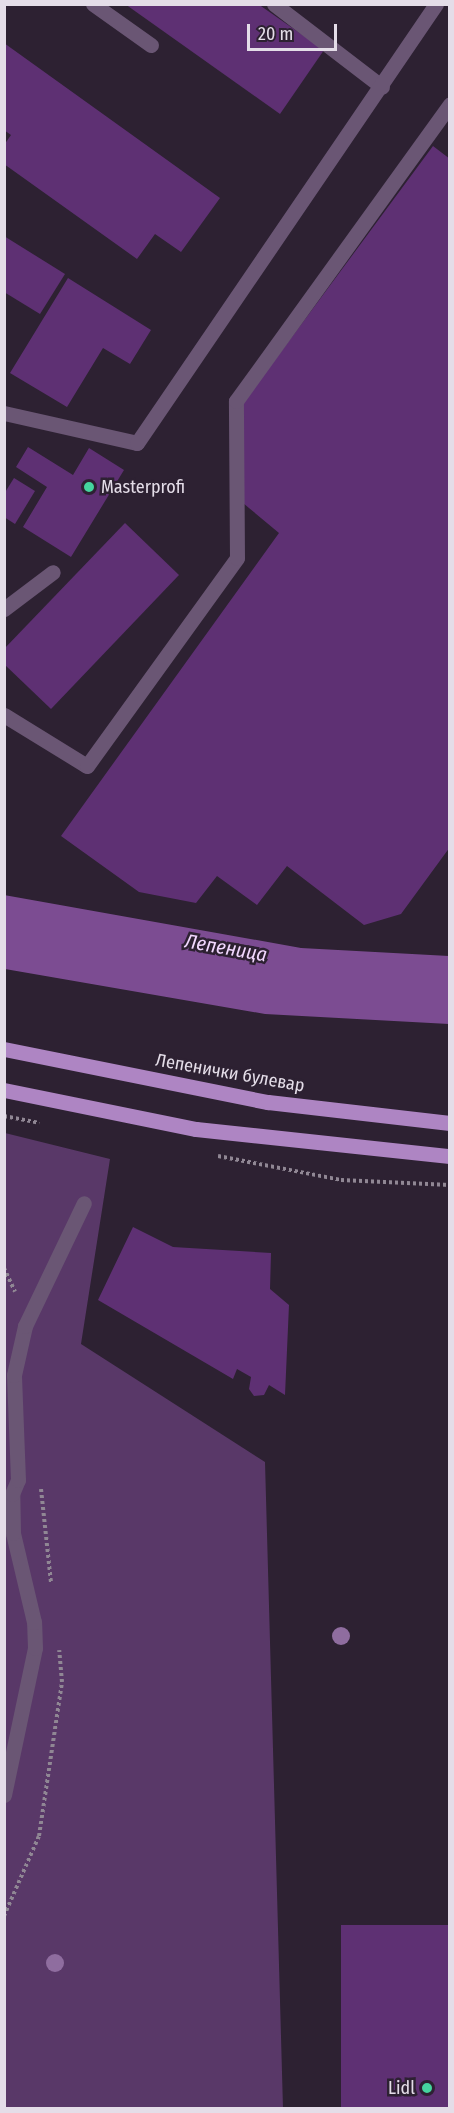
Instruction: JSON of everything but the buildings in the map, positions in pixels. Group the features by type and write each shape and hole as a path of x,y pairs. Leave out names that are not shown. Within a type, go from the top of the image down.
{"main road":[{"name":"Лепенички булевар","path":"4,1049 268,1102 450,1123"},
{"path":"4,1090 196,1129 450,1156"}],"lane":[{"path":"93,4 151,45"},
{"path":"274,4 382,87"},
{"path":"4,414 137,443 382,87 436,4"},
{"path":"4,715 87,766 237,558 236,401 450,104"},
{"path":"4,609 53,572"},
{"path":"4,1795 35,1648 34,1622 13,1533 12,1494 18,1480 14,1375 25,1326 84,1203"}],"shaded area":[{"path":"5,1133 110,1159 81,1344 265,1462 283,2108 5,2108"}],"water":[{"name":"Лепеница","path":"4,895 301,948 449,956 449,1024 265,1014 5,969"}],"place":[{"name":"Masterprofi","path":"89,487"},
{"name":"Lidl","path":"427,2088"}]}
